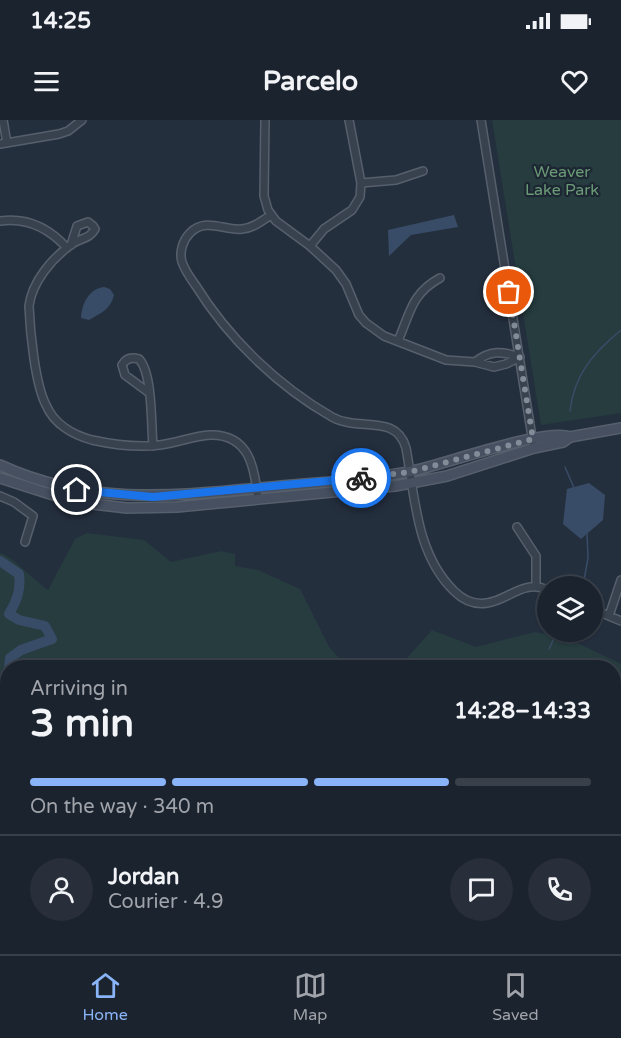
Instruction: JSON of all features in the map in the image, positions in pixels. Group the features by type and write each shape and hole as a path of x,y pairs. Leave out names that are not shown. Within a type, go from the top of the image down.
{"main road":[{"path":"0,478 75,502 127,508 169,508 412,483 475,468 562,434 570,437 621,428"},
{"path":"0,465 28,476 77,490 153,497 410,472 533,444"}],"street":[{"path":"3,120 3,143 68,131 82,120"},
{"path":"265,120 264,196 271,215 310,246 340,276 366,323 384,336 446,360 475,362 494,367 520,357"},
{"path":"310,246 324,229 352,210 360,197 361,183 349,120"},
{"path":"481,120 533,444"},
{"path":"361,183 396,180 423,171"},
{"path":"271,215 245,229 210,225 192,231 187,237 181,253 186,270 220,320 239,342 291,389 344,423 355,426 386,426 395,431 405,442 426,550 438,572 465,600 482,604 499,600 519,589 536,586 536,556 518,527"},
{"path":"0,221 18,220 40,226 69,246 38,281 29,306 42,397 52,416 70,431 90,439 126,446 153,446 211,435 230,439 246,451 252,460 258,500"},
{"path":"398,340 418,293 440,278"},
{"path":"475,362 487,354 499,352 520,357"},
{"path":"148,392 125,375 122,365 124,361 134,358 143,363 148,392 153,446"},
{"path":"0,496 19,505 33,516 25,542"},
{"path":"609,616 621,580"},
{"path":"603,614 621,621"}],"green space":[{"name":"Weaver Lake Park","path":"492,120 621,120 621,413 541,425"},
{"path":"87,533 144,540 171,562 221,551 235,554 235,566 258,570 300,589 329,647 341,660 0,660 0,553 11,559 48,590 75,539"},
{"path":"432,630 476,647 535,632 537,632 537,642 575,642 613,660 410,660 408,657"}],"water":[{"path":"454,215 458,227 411,235 389,256 388,230"},
{"path":"104,287 110,289 114,295 111,304 89,320 81,318 87,298 94,291"},
{"path":"589,483 605,495 603,520 581,539 563,524 567,489"}],"waterway":[{"path":"570,411 576,386 586,366 621,330"},
{"path":"565,467 574,488"},
{"path":"585,576 588,558 587,533"},
{"path":"0,561 19,574 18,595 9,614 19,620 45,626 52,639 21,650 10,660"},
{"path":"549,649 552,642"}],"way so far":[{"path":"361,478 410,472 533,439 509,292"}],"route":[{"path":"77,490 153,497 361,478"}]}
